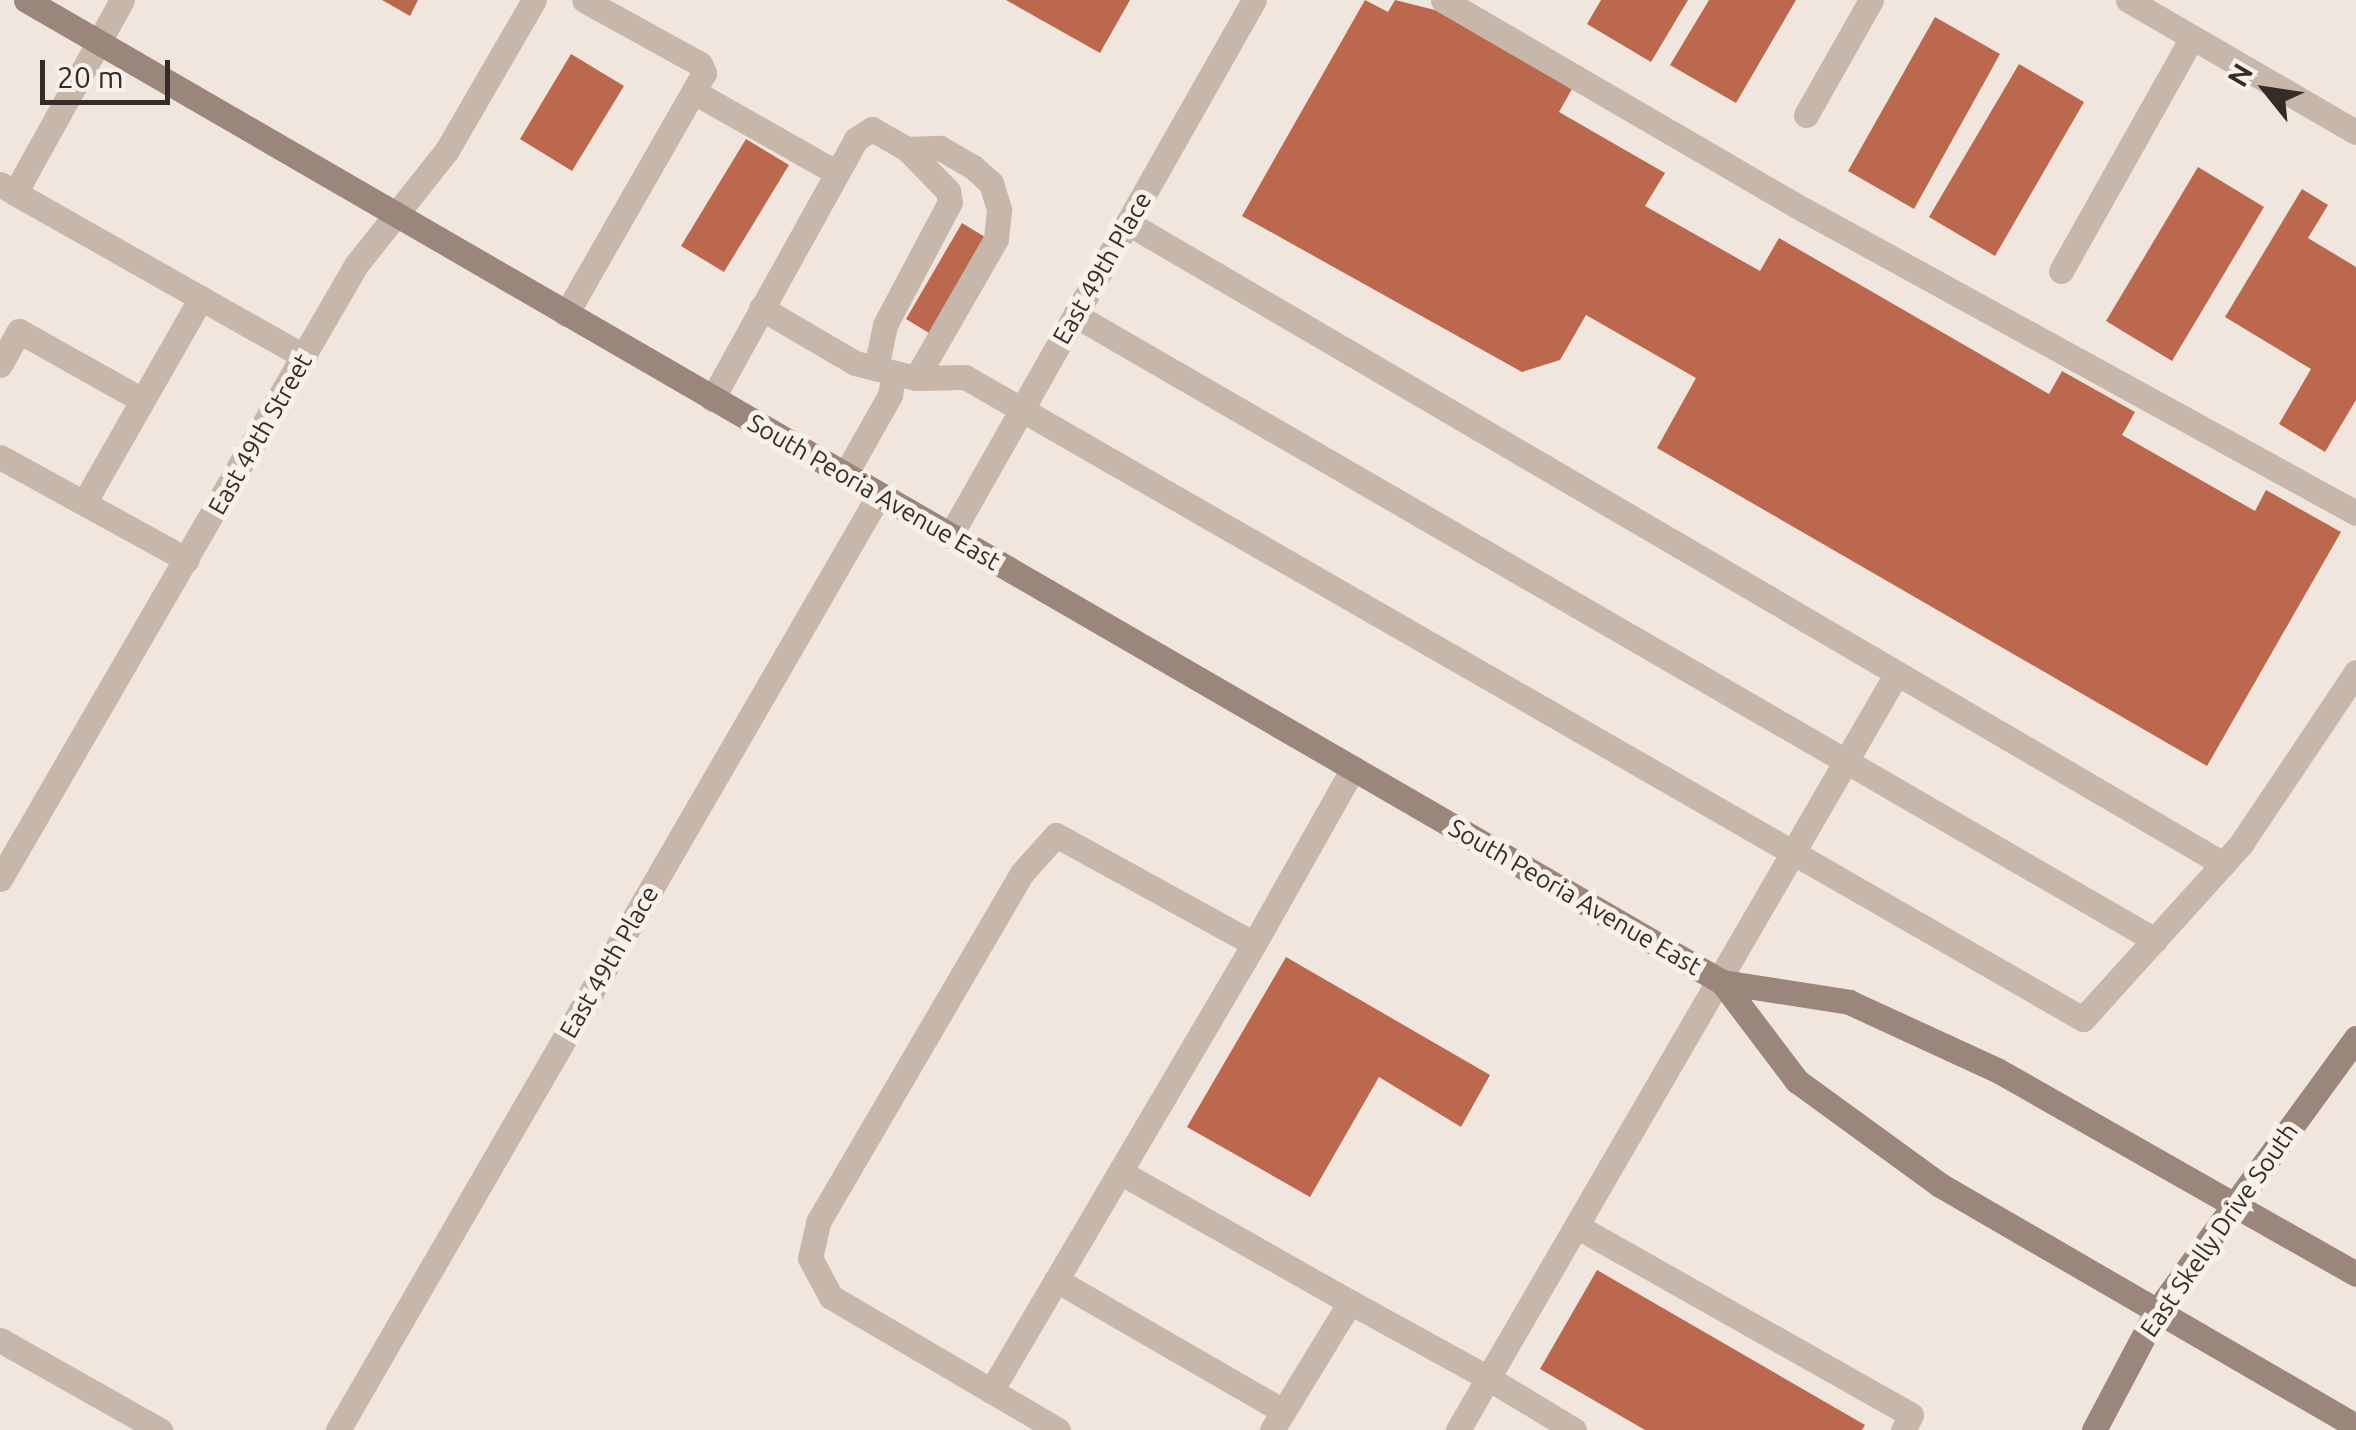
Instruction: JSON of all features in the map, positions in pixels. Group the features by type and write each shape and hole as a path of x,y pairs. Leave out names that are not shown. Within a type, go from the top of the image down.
{"main road":[{"name":"South Peoria Avenue East","path":"26,0 1722,982 1849,1002 1997,1070 2356,1274"},
{"name":"South Peoria Avenue East","path":"1722,982 1797,1082 1940,1185 2356,1426"},
{"name":"East Skelly Drive South","path":"2094,1430 2157,1312 2232,1202 2356,1038"}],"street":[{"path":"122,0 8,188 305,357"},
{"name":"East 49th Street","path":"0,879 356,265 448,150 534,0"},
{"path":"566,314 704,73 700,64 584,0"},
{"name":"East 49th Place","path":"950,536 1254,0"},
{"path":"1443,0 1806,211 2355,512"},
{"path":"1806,115 1872,0"},
{"path":"2128,0 2356,132"},
{"path":"2061,271 2192,38"},
{"path":"694,92 836,172"},
{"path":"712,399 836,172 862,132 872,130 908,148 948,191 950,202 885,325 895,373"},
{"path":"844,475 890,395 895,373 996,239 999,210 991,183 974,167 940,148 908,148"},
{"path":"1128,223 2223,864"},
{"path":"84,503 200,298"},
{"path":"761,308 855,363 895,373 966,377 2083,1020 2223,864 2356,672"},
{"path":"1076,315 1844,764 2155,940"},
{"path":"0,365 20,331 142,400"},
{"path":"0,456 187,560"},
{"name":"East 49th Place","path":"338,1430 879,495"},
{"path":"1458,1430 1722,982 1897,673"},
{"path":"991,1391 1354,768"},
{"path":"1058,1430 830,1297 810,1258 818,1222 1022,873 1056,836 1254,944"},
{"path":"1120,1172 1574,1430"},
{"path":"1578,1227 1911,1415 1903,1430"},
{"path":"1056,1280 1278,1420 1350,1302"},
{"path":"0,1340 160,1430"}],"building":[{"path":"382,0 418,0 410,16"},
{"path":"1006,0 1130,0 1100,53"},
{"path":"1365,0 1388,12 1395,0 1435,10 1572,89 1559,112 1665,173 1645,206 1760,271 1779,238 2049,394 2062,371 2135,412 2122,435 2255,511 2266,490 2341,532 2207,766 1657,448 1696,378 1586,315 1560,360 1522,372 1242,216"},
{"path":"1601,0 1688,0 1651,62 1587,24"},
{"path":"1709,0 1796,0 1736,103 1670,65"},
{"path":"1935,17 2000,54 1914,209 1848,171"},
{"path":"571,54 624,86 572,171 520,139"},
{"path":"2019,64 2084,102 1995,256 1929,217"},
{"path":"746,139 789,165 724,272 681,246"},
{"path":"2198,167 2264,207 2172,361 2106,321"},
{"path":"2302,189 2328,205 2308,238 2356,267 2356,400 2325,452 2279,424 2311,369 2225,317"},
{"path":"962,223 985,237 929,333 906,319"},
{"path":"1286,957 1490,1075 1461,1127 1379,1077 1310,1197 1187,1127"},
{"path":"1597,1270 1865,1425 1862,1430 1645,1430 1540,1369"}]}
